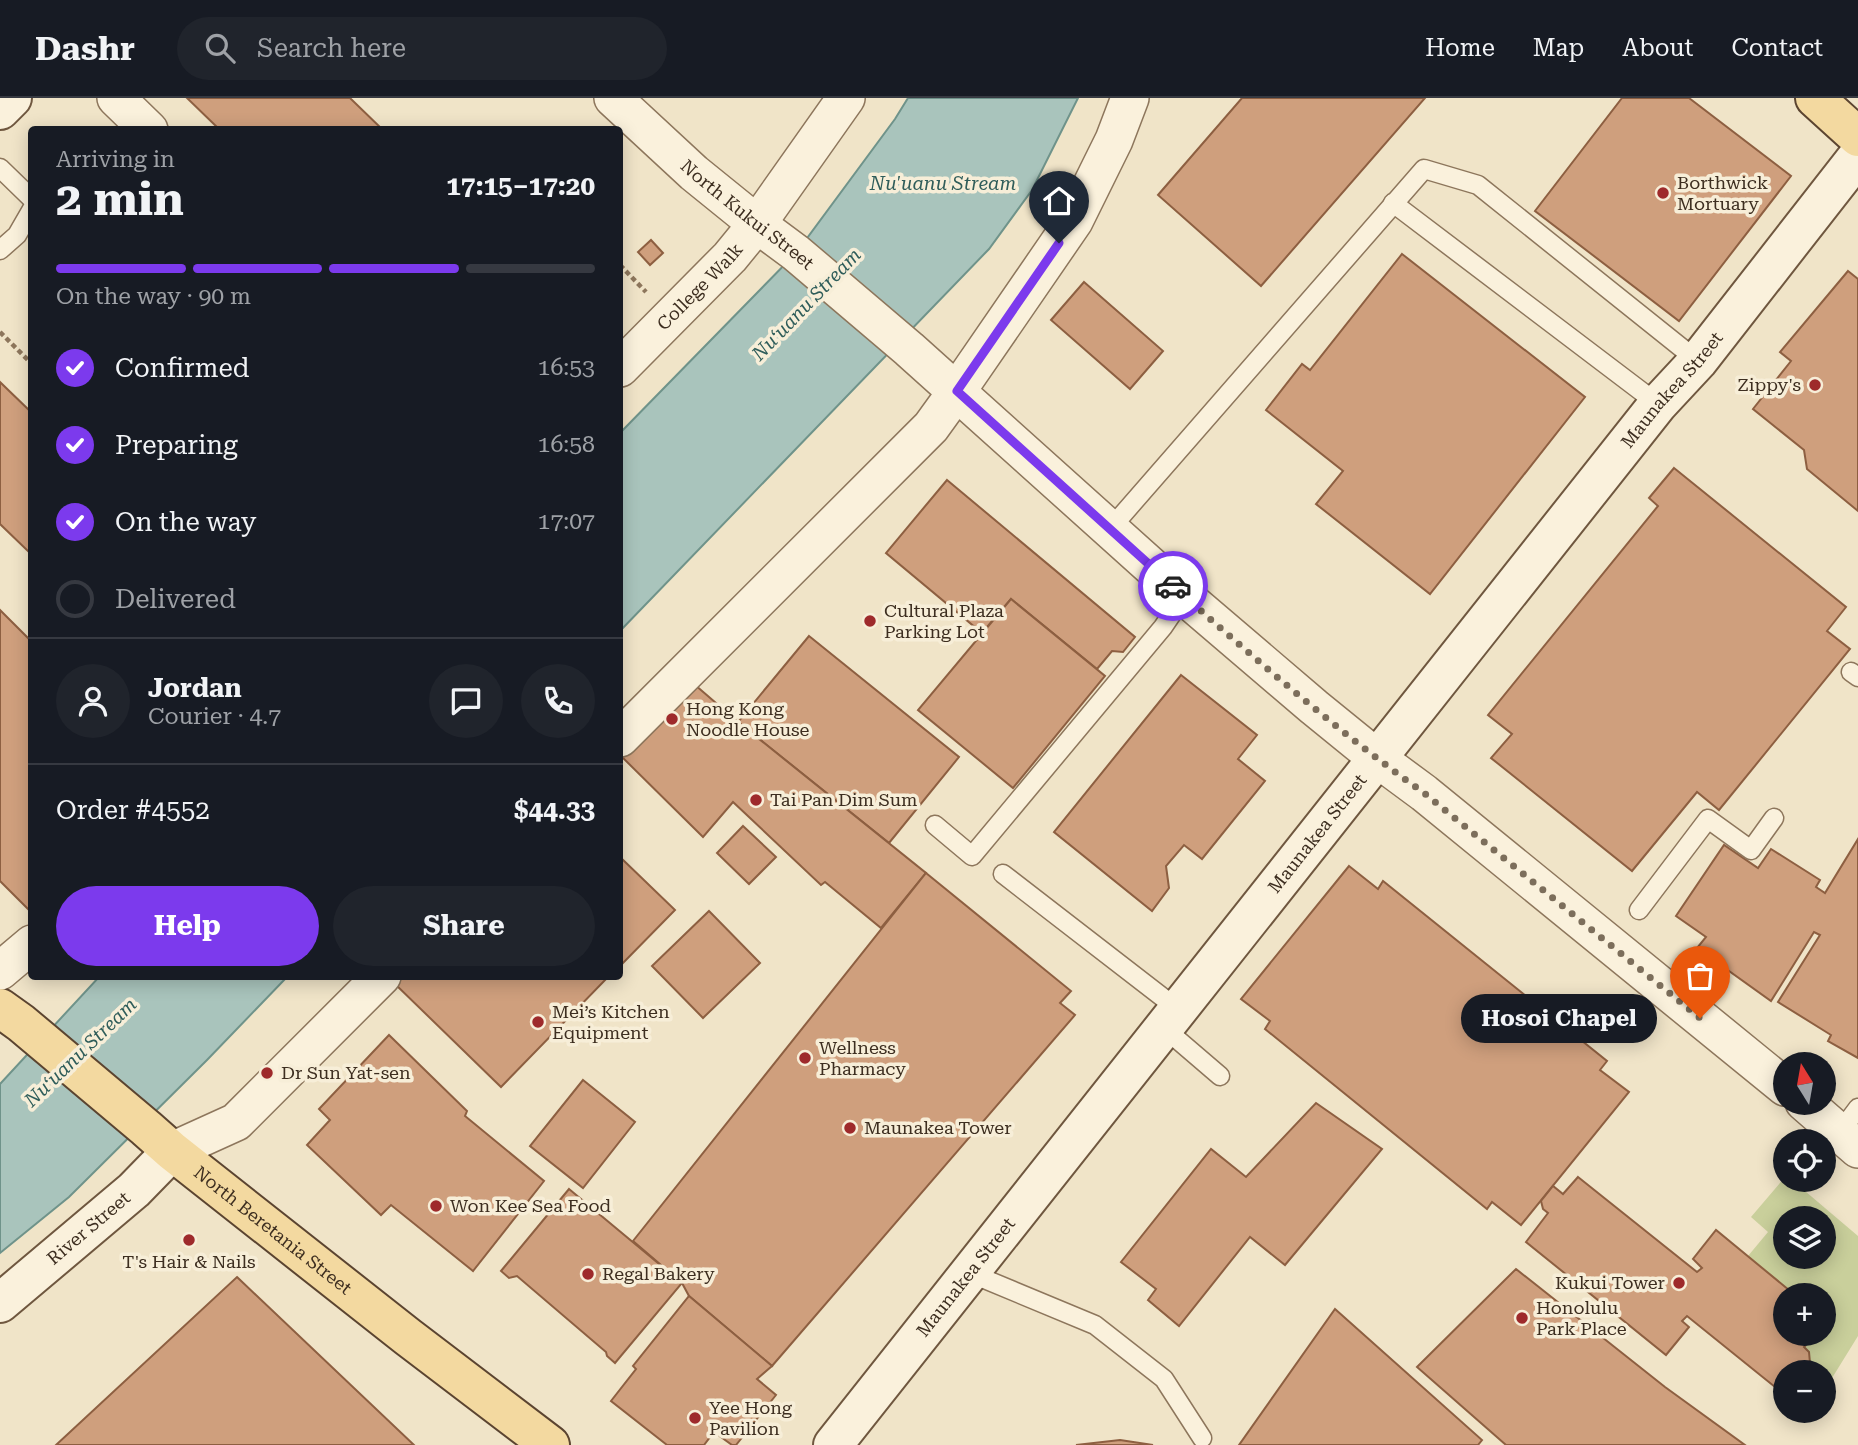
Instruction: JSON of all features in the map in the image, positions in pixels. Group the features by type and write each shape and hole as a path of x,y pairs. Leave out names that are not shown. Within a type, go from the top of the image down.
{"main road":[{"path":"1815,98 1858,137"},
{"name":"North Beretania Street","path":"10,1016 408,1338 550,1445"}],"street":[{"path":"0,110 12,98"},
{"path":"116,98 145,126"},
{"name":"North Kukui Street","path":"613,98 694,173 796,253 909,349 1184,596 1314,707 1424,793 1773,1077"},
{"name":"College Walk","path":"623,365 730,257 757,224 846,98"},
{"path":"623,735 931,427 1074,221 1114,140 1129,98"},
{"name":"Maunakea Street","path":"833,1445 1658,404 1698,361 1858,156"},
{"path":"0,971 28,947"},
{"path":"159,1139 236,1122 378,980"},
{"path":"1826,1115 1852,1130"},
{"name":"River Street","path":"0,1303 134,1190 159,1139"}],"lane":[{"path":"0,168 28,195"},
{"path":"1110,529 1424,169 1478,185 1698,361"},
{"path":"1393,203 1658,404"},
{"path":"0,250 17,235 28,216"},
{"path":"935,825 972,856 1163,627 1184,596"},
{"path":"1639,910 1708,819 1751,850 1774,818"},
{"path":"1003,874 1171,1019 1220,1076"},
{"path":"970,1273 1095,1325 1164,1379 1202,1438"}],"path":[{"path":"0,332 28,360"}],"green space":[{"path":"1773,1191 1806,1192 1823,1206 1773,1206 1773,1269 1836,1269 1836,1217 1858,1236 1858,1336 1836,1372 1836,1360 1810,1360 1804,1347 1836,1346 1836,1283 1781,1283 1748,1256 1768,1232 1751,1217"}],"water":[{"name":"Nu'uanu Stream","path":"908,98 1078,98 1032,190 989,249 623,628 623,430 796,253"},
{"name":"Nuʻuanu Stream","path":"96,980 284,980 69,1197 0,1253 0,1084"}],"building":[{"path":"187,98 350,98 379,126 216,126"},
{"path":"1242,98 1425,98 1261,286 1158,195"},
{"name":"Borthwick Mortuary","path":"1622,98 1689,98 1791,176 1679,321 1535,211"},
{"path":"651,240 663,253 650,265 638,252"},
{"path":"1402,254 1585,397 1430,594 1316,504 1343,471 1266,410 1302,364 1310,370"},
{"name":"Zippy's","path":"1848,271 1858,279 1858,511 1807,469 1804,450 1753,409 1791,361 1780,352"},
{"path":"1084,282 1163,351 1130,389 1051,320"},
{"path":"0,382 28,409 28,551 0,524"},
{"path":"1674,468 1846,607 1827,631 1850,649 1719,810 1697,792 1632,871 1491,758 1512,734 1488,715 1658,506 1649,498"},
{"path":"947,480 1135,637 1123,652 1112,651 1097,669 1011,599 982,633 886,553"},
{"path":"1011,599 1105,676 1013,788 918,710"},
{"path":"0,610 28,638 28,909 0,881"},
{"path":"809,636 959,757 889,843 738,722"},
{"path":"1181,675 1257,735 1238,759 1265,781 1202,859 1184,845 1166,866 1169,888 1152,911 1054,832"},
{"path":"687,678 926,873 881,928 825,882 821,885 733,802 703,837 623,758 623,752"},
{"path":"743,826 776,857 749,884 717,853"},
{"path":"1858,839 1858,1058 1828,1041 1831,1035 1778,1002 1820,935 1814,932 1771,1001 1697,948 1706,937 1676,916 1724,845 1758,868 1771,849 1820,880 1816,887 1825,893"},
{"path":"623,860 675,910 623,963"},
{"path":"1349,866 1378,889 1383,881 1607,1061 1600,1070 1629,1092 1521,1225 1492,1202 1487,1209 1265,1029 1270,1021 1241,999"},
{"name":"Maunakea Tower","path":"926,873 1071,991 1060,1003 1075,1015 772,1366 689,1296 682,1283 633,1241"},
{"path":"709,911 760,963 703,1018 652,966"},
{"path":"397,980 605,980 501,1087 394,983"},
{"path":"389,1035 467,1111 465,1116 544,1181 473,1271 391,1205 381,1215 307,1145 330,1120 319,1109"},
{"path":"583,1080 635,1122 583,1188 530,1146"},
{"path":"1316,1103 1382,1149 1285,1265 1250,1237 1179,1326 1148,1300 1156,1289 1121,1262 1211,1149 1246,1177"},
{"name":"Kukui Tower","path":"1578,1177 1697,1272 1702,1268 1693,1259 1716,1230 1780,1283 1773,1283 1773,1346 1805,1346 1810,1360 1773,1360 1773,1385 1687,1316 1682,1321 1689,1327 1666,1355 1526,1242 1548,1213 1543,1209 1541,1201 1553,1186 1563,1194"},
{"name":"Regal Bakery","path":"569,1189 682,1283 615,1363 606,1352 517,1276 509,1278 501,1271"},
{"name":"Honolulu Park Place","path":"1516,1269 1665,1387 1745,1445 1506,1445 1417,1367"},
{"path":"237,1277 414,1445 56,1445"},
{"path":"689,1296 772,1366 757,1379 776,1395 736,1445 714,1432 704,1445 667,1445 611,1401 636,1369 633,1366"},
{"path":"1335,1309 1482,1440 1478,1445 1239,1445"},
{"path":"1120,1440 1153,1445 1076,1445"}],"way so far":[{"path":"1173,586 1314,707 1700,1018"}],"place":[{"name":"Borthwick Mortuary","path":"1663,193"},
{"name":"Zippy's","path":"1815,385"},
{"name":"Cultural Plaza Parking Lot","path":"870,621"},
{"name":"Hong Kong Noodle House","path":"672,719"},
{"name":"Tai Pan Dim Sum","path":"756,800"},
{"name":"Hosoi Chapel","path":"1700,1018"},
{"name":"Mei’s Kitchen Equipment","path":"538,1022"},
{"name":"Wellness Pharmacy","path":"805,1058"},
{"name":"Dr Sun Yat-sen","path":"267,1073"},
{"name":"Maunakea Tower","path":"850,1128"},
{"name":"Won Kee Sea Food","path":"436,1206"},
{"name":"T's Hair & Nails","path":"189,1240"},
{"name":"Regal Bakery","path":"588,1274"},
{"name":"Kukui Tower","path":"1679,1283"},
{"name":"Honolulu Park Place","path":"1522,1318"},
{"name":"Yee Hong Pavilion","path":"695,1418"}],"route":[{"path":"1059,243 957,391 1173,586"}]}
